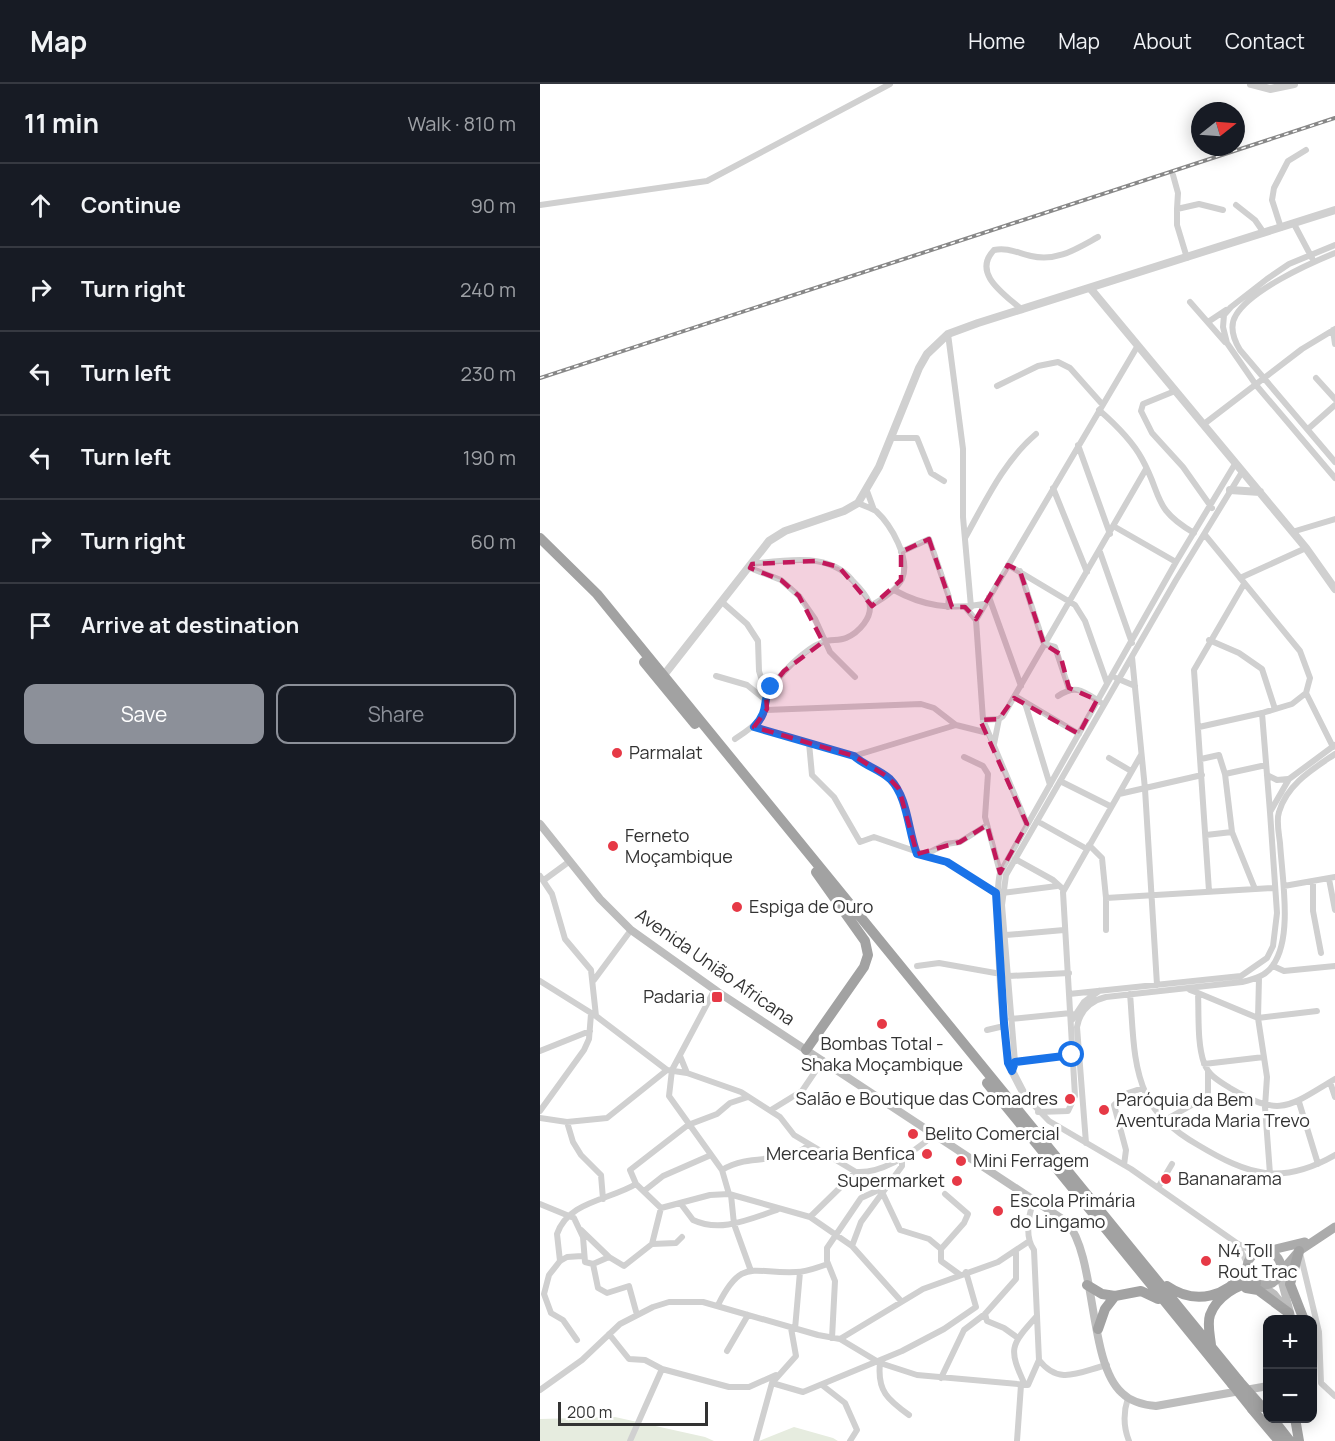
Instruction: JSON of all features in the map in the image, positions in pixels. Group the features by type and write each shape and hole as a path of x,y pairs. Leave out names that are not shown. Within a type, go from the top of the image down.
{"highway":[{"path":"540,538 597,594 664,675 1159,1280 1211,1346 1235,1382"},
{"path":"540,546 594,600 813,867 1169,1309 1261,1410 1279,1441"},
{"path":"806,1050 864,967 868,953 865,941 813,867"},
{"path":"1295,1249 1290,1284 1302,1315"},
{"path":"1159,1280 1183,1295 1197,1298 1211,1296 1224,1291 1248,1267"},
{"path":"1211,1346 1210,1314 1222,1297 1246,1284 1258,1284"},
{"path":"1087,1285 1102,1294 1115,1296 1141,1291 1152,1295 1169,1309"},
{"path":"1230,1292 1243,1288 1258,1290 1290,1315"},
{"path":"1098,1329 1105,1309 1115,1296"},
{"path":"1275,1423 1290,1441"},
{"path":"1296,1423 1299,1441"}],"main road":[{"name":"Avenida União Africana","path":"540,824 600,899 631,930 806,1050 1034,1199 1070,1227 1077,1242 1107,1365 1116,1386 1128,1398"},
{"path":"1290,1315 1274,1294 1250,1277 1248,1267 1261,1253 1295,1249 1335,1227"},
{"path":"1258,1284 1270,1284 1280,1274 1295,1249"},
{"path":"1261,1253 1278,1259 1291,1315"},
{"path":"1128,1398 1148,1405 1164,1405 1263,1387"}],"street":[{"path":"540,205 707,181 890,84"},
{"path":"1251,84 1270,88 1294,84"},
{"path":"1281,228 1272,200 1274,188 1288,161 1306,150"},
{"path":"1173,175 1179,202 1177,225 1187,258"},
{"path":"1177,209 1199,204 1223,210"},
{"path":"1236,205 1255,220 1264,233"},
{"path":"664,675 777,535 858,503 867,491 892,438 919,368 935,345 948,334 1335,210"},
{"path":"1294,224 1314,262"},
{"path":"1022,310 988,278 986,266 994,250 1002,248 1034,257 1059,257 1098,237"},
{"path":"1335,245 1289,264 1255,292 1236,315 1232,329 1240,350 1335,462"},
{"path":"1208,322 1255,292 1335,253"},
{"path":"1090,288 1306,548 1334,586"},
{"path":"1190,302 1227,344 1256,385 1335,478"},
{"path":"1227,344 1223,327 1224,315 1231,307"},
{"path":"1204,424 1302,348 1334,329 1335,344"},
{"path":"948,334 963,448 968,607 976,620 983,720 1027,824"},
{"path":"976,620 1137,347"},
{"path":"997,386 1038,366 1058,362 1070,368 1133,445 1165,511 1194,533"},
{"path":"1317,378 1335,399"},
{"path":"1175,391 1143,404 1141,411 1146,426 1184,467 1211,508 1217,512"},
{"path":"1308,429 1335,405"},
{"path":"965,538 1020,447 1035,434"},
{"path":"892,438 917,438 931,473 944,481"},
{"path":"1078,444 1110,534"},
{"path":"1322,462 1329,455"},
{"path":"1012,1071 1015,1062 1009,976 1006,935 999,893 1006,875 1104,704 1130,646 1176,562 1211,508 1235,464"},
{"path":"994,745 999,719 1015,696 1115,527 1146,469"},
{"path":"1000,873 1107,683 1116,677 1132,658 1242,471"},
{"path":"1053,488 1087,572"},
{"path":"1230,490 1260,492"},
{"path":"766,698 783,671 823,642 843,639 858,630 866,621 870,606 894,590 904,572 901,552 875,510 867,491"},
{"path":"858,503 875,510"},
{"path":"1292,532 1335,519"},
{"path":"1115,527 1176,562"},
{"path":"1199,727 1292,704 1306,693 1310,678 1300,651 1204,535"},
{"path":"901,552 928,539 949,597 948,607"},
{"path":"1209,891 1194,670 1242,581 1306,548"},
{"path":"1100,552 1132,658 1145,789 1157,986"},
{"path":"751,566 816,561 839,567 864,594 870,606"},
{"path":"1008,565 1070,601 1084,621 1107,683"},
{"path":"751,566 781,580 799,596 815,619 823,642 841,665 855,677"},
{"path":"1020,571 1044,644"},
{"path":"894,590 922,604 948,607 984,604"},
{"path":"989,597 1021,686"},
{"path":"722,602 747,624 758,641 759,671 766,698 766,710 754,727 735,739"},
{"path":"1209,640 1239,653 1262,669 1275,709"},
{"path":"1044,644 1056,647 1060,654 1069,689"},
{"path":"716,676 747,685 766,698"},
{"path":"1116,677 1135,686"},
{"path":"1058,696 1069,689 1080,689 1104,704"},
{"path":"1306,693 1334,749"},
{"path":"1015,696 1078,734"},
{"path":"1025,703 1050,785"},
{"path":"766,710 921,704 934,708 952,719 956,725"},
{"path":"1069,994 1241,976 1259,966 1267,958 1275,939 1277,913 1262,713"},
{"path":"983,720 999,719"},
{"path":"854,756 956,725 987,733"},
{"path":"754,727 854,756 865,766 888,777 898,789 921,854"},
{"path":"809,743 812,775 834,797 860,842 874,837 947,862 999,893 1057,886"},
{"path":"1270,812 1289,779 1334,749"},
{"path":"1086,1143 1078,1021 1085,1008 1098,999 1130,994 1190,990 1259,978 1273,966 1281,950 1284,931 1284,886 1278,814 1289,791 1334,749"},
{"path":"1038,1112 1064,1112 1070,1108 1075,1096 1069,973 1062,898 1064,890 1141,755"},
{"path":"1201,759 1219,755 1225,774 1232,832 1255,889"},
{"path":"964,757 983,766 988,774 985,809 1000,873 1001,974 1008,1063 1025,1096 1038,1112 1158,1186 1238,1244 1261,1253"},
{"path":"1109,758 1131,771"},
{"path":"1225,774 1266,765"},
{"path":"1267,775 1277,780 1289,779"},
{"path":"1119,794 1202,776"},
{"path":"1060,781 1110,806"},
{"path":"1037,821 1088,847 1102,858 1106,930"},
{"path":"921,854 946,844 960,842 987,825"},
{"path":"1206,835 1232,832"},
{"path":"1015,859 1053,880 1064,890"},
{"path":"540,1111 580,1057 594,1015 594,980 591,970 565,939 552,894 542,878 570,861"},
{"path":"1284,886 1332,878 1335,910"},
{"path":"1313,882 1313,911 1321,953"},
{"path":"1106,898 1274,888"},
{"path":"594,980 631,930"},
{"path":"1006,935 1064,930"},
{"path":"917,966 939,963 1001,974"},
{"path":"1273,966 1284,971 1335,966"},
{"path":"1009,976 1069,973"},
{"path":"1259,978 1258,1018 1267,1077 1265,1107 1270,1174"},
{"path":"540,981 594,1015 670,1070 687,1073 748,1097 771,1110 785,1122 794,1135 856,1172 865,1173 902,1158 935,1134"},
{"path":"540,1118 567,1122 596,1121 615,1114 670,1070 680,1056 715,989"},
{"path":"1072,1021 1084,1002 1102,989"},
{"path":"1190,990 1258,1018 1317,1011"},
{"path":"1165,1120 1208,1096 1198,993"},
{"path":"1130,994 1137,1068 1143,1088 1154,1109 1179,1134 1226,1162 1245,1170 1270,1174 1292,1173 1335,1155"},
{"path":"1011,1019 1071,1013"},
{"path":"987,1030 1004,1026"},
{"path":"540,1051 590,1030"},
{"path":"1015,1062 1072,1055"},
{"path":"680,1056 687,1073"},
{"path":"1206,1067 1264,1058"},
{"path":"771,1110 802,1091 823,1060"},
{"path":"1206,1067 1215,1079 1265,1107 1280,1107 1299,1102 1332,1081 1335,1097"},
{"path":"670,1070 669,1096 722,1170 730,1195 734,1224 750,1271"},
{"path":"1124,1164 1126,1150 1114,1105 1128,1093 1143,1088"},
{"path":"661,1208 636,1184 630,1170 688,1125 717,1114 730,1103 748,1097"},
{"path":"1299,1102 1318,1164"},
{"path":"567,1122 573,1142 581,1155 601,1175 603,1199"},
{"path":"722,1170 740,1161 793,1156 810,1145"},
{"path":"644,1191 663,1176 711,1155"},
{"path":"852,1246 858,1228 902,1166 902,1158"},
{"path":"1158,1186 1172,1164"},
{"path":"810,1217 856,1172"},
{"path":"560,1261 557,1234 570,1216 587,1203 616,1196 636,1184"},
{"path":"832,1338 835,1281 828,1264 827,1248 835,1233 861,1198 883,1190"},
{"path":"883,1190 900,1230 929,1239 941,1249"},
{"path":"772,1383 800,1393 822,1385 879,1362 944,1329 975,1308 962,1273 941,1261 941,1249 964,1223 968,1214 945,1194"},
{"path":"661,1208 710,1195 730,1195 810,1217 852,1246 901,1301"},
{"path":"540,1389 570,1369 609,1334 637,1315 652,1307 683,1300 718,1305 793,1328 840,1339 879,1362 941,1378 1023,1385 1032,1378 1039,1360 1034,1250 1029,1242 1029,1216 1034,1199"},
{"path":"540,1204 570,1216 609,1257 627,1266 652,1244 661,1208"},
{"path":"681,1204 688,1215 699,1222 734,1224 777,1209"},
{"path":"581,1230 582,1256 585,1262 593,1264 609,1257"},
{"path":"652,1244 676,1243 682,1238"},
{"path":"840,1339 901,1301 962,1273 998,1262 1016,1253 1029,1242"},
{"path":"1238,1244 1248,1267"},
{"path":"1295,1249 1319,1332 1321,1383 1335,1396"},
{"path":"941,1378 958,1338 985,1314 1016,1279 1016,1253"},
{"path":"577,1340 562,1320 551,1313 543,1301 545,1286 560,1261 567,1257 582,1256"},
{"path":"593,1264 598,1288 607,1293 629,1286 637,1315"},
{"path":"718,1305 733,1280 750,1271 800,1272 828,1264"},
{"path":"609,1334 629,1359 645,1360 662,1369 737,1388 758,1384 787,1368 796,1356 793,1328 800,1272"},
{"path":"985,1314 987,1321 1004,1328 1018,1338"},
{"path":"727,1351 748,1315"},
{"path":"1017,1441 1023,1385 1014,1363 1014,1347 1018,1338 1037,1316"},
{"path":"1039,1360 1049,1372 1057,1376 1107,1365"},
{"path":"879,1362 878,1376 884,1395 909,1415"},
{"path":"630,1441 662,1369"},
{"path":"756,1441 776,1375"},
{"path":"822,1385 850,1410 857,1430 850,1441"},
{"path":"1128,1398 1124,1410 1125,1430 1129,1441"}],"highlighted area":[{"path":"929,539 952,607 965,607 976,619 1008,565 1020,571 1044,644 1060,654 1069,688 1097,700 1079,734 1014,698 999,719 980,720 1027,824 1000,873 987,825 960,842 917,854 899,789 888,777 854,756 754,727 767,709 766,694 784,671 823,642 799,596 781,580 750,568 752,564 816,561 839,567 872,606 901,580 901,552"}],"shaded area":[{"path":"615,1417 714,1441 540,1441 540,1419"},
{"path":"794,1427 833,1438 838,1441 759,1441"}],"railway":[{"path":"540,378 1335,118"}],"place":[{"name":"Parmalat","path":"617,753"},
{"name":"Ferneto Moçambique","path":"613,846"},
{"name":"Espiga de Ouro","path":"737,907"},
{"name":"Padaria","path":"717,997"},
{"name":"Bombas Total - Shaka Moçambique","path":"882,1024"},
{"name":"Salão e Boutique das Comadres","path":"1070,1099"},
{"name":"Paróquia da Bem Aventurada Maria Trevo","path":"1104,1110"},
{"name":"Belito Comercial","path":"913,1134"},
{"name":"Mercearia Benfica","path":"927,1154"},
{"name":"Mini Ferragem","path":"961,1161"},
{"name":"Bananarama","path":"1166,1179"},
{"name":"Supermarket","path":"957,1181"},
{"name":"Escola Primária do Lingamo","path":"998,1211"},
{"name":"N4 Toll Rout Trac","path":"1206,1261"}],"route":[{"path":"771,687 766,694 766,710 754,727 854,756 865,766 888,777 898,789 917,854 947,862 996,893 1004,1023 1008,1063 1012,1071 1015,1062 1072,1055"}]}
